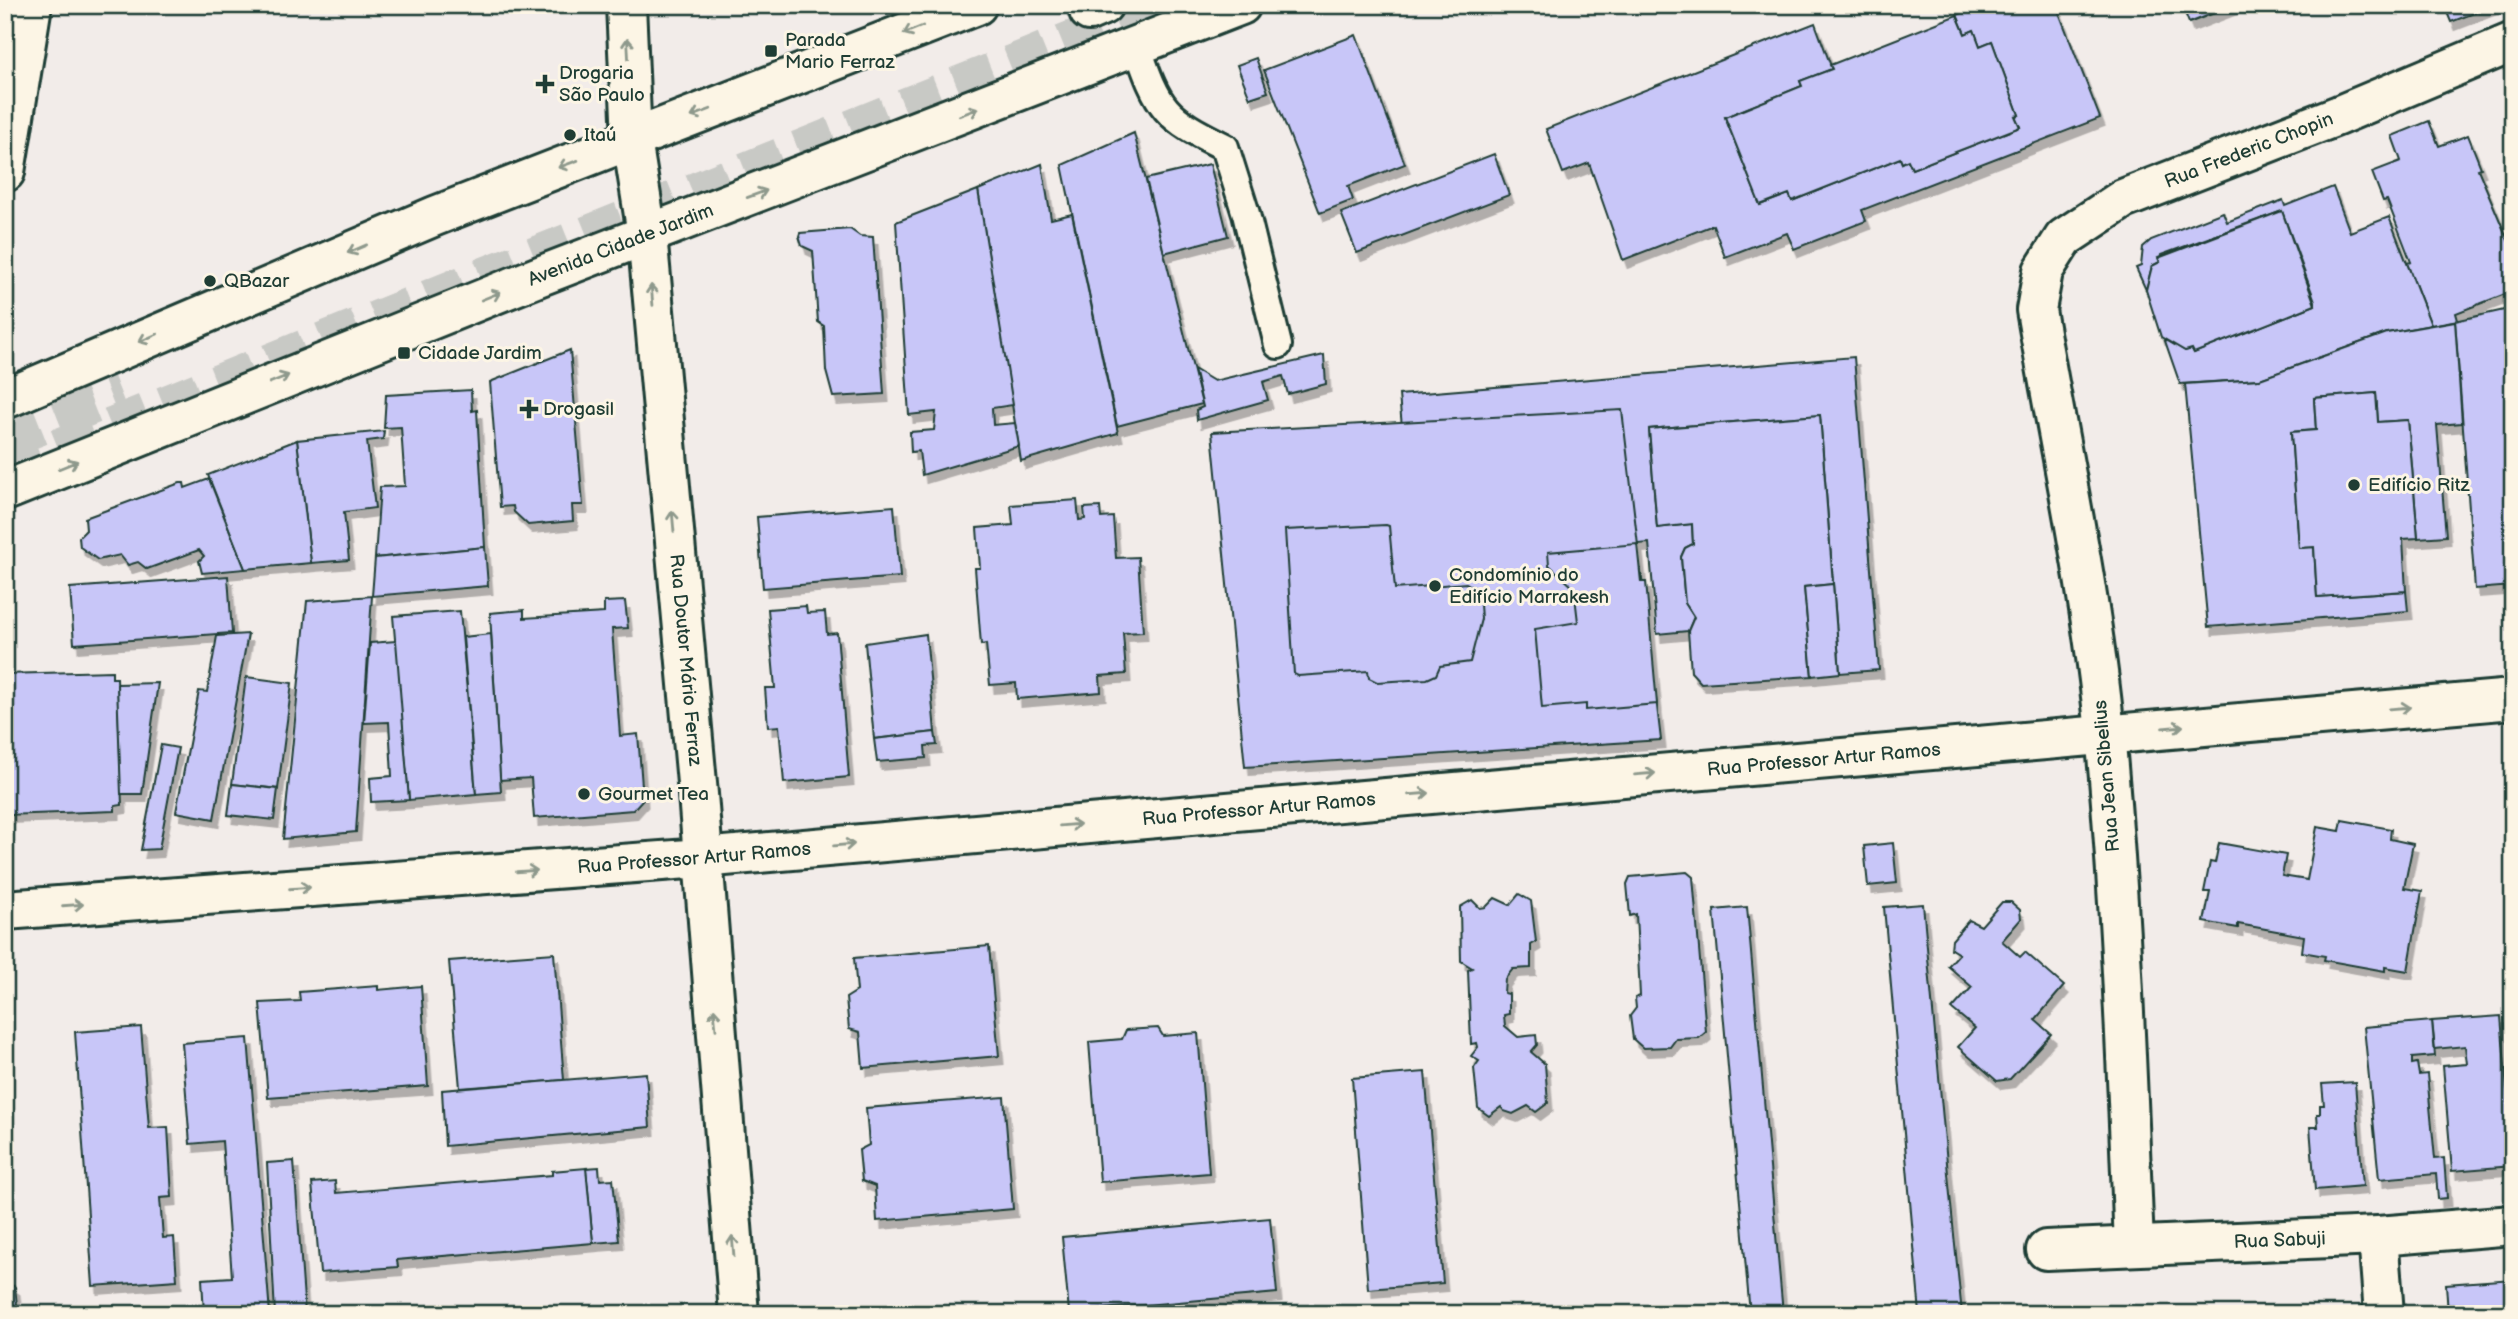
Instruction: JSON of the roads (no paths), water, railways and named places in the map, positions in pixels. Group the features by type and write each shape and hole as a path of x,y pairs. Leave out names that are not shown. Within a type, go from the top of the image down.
{"main road":[{"path":"5,172 11,112 32,5"},
{"name":"Rua Doutor Mário Ferraz","path":"626,5 632,140 647,234 702,858 738,1314"},
{"path":"5,399 435,216 976,5"},
{"name":"Avenida Cidade Jardim","path":"5,491 647,234 1241,5"},
{"name":"Rua Frederic Chopin","path":"2036,310 2043,271 2064,238 2123,198 2337,116 2513,42"},
{"name":"Rua Jean Sibelius","path":"2036,310 2092,636 2105,733 2125,1030 2134,1246"},
{"name":"Rua Professor Artur Ramos","path":"5,910 702,858 2513,699"},
{"name":"Rua Sabuji","path":"2046,1250 2378,1236 2513,1225"},
{"path":"2378,1236 2384,1314"}],"lane":[{"path":"1137,46 1154,95 1171,115 1180,125 1225,147 1246,214 1278,345"}],"tunnel":[{"path":"5,469 1158,5"},
{"path":"5,440 121,394"}],"place":[{"name":"Parada Mario Ferraz","path":"771,51"},
{"name":"Drogaria São Paulo","path":"545,84"},
{"name":"Itaú","path":"570,135"},
{"name":"QBazar","path":"210,281"},
{"name":"Cidade Jardim","path":"404,353"},
{"name":"Drogasil","path":"529,409"},
{"name":"Edifício Ritz","path":"2354,485"},
{"name":"Condomínio do Edifício Marrakesh","path":"1435,586"},
{"name":"Gourmet Tea","path":"584,794"}]}
